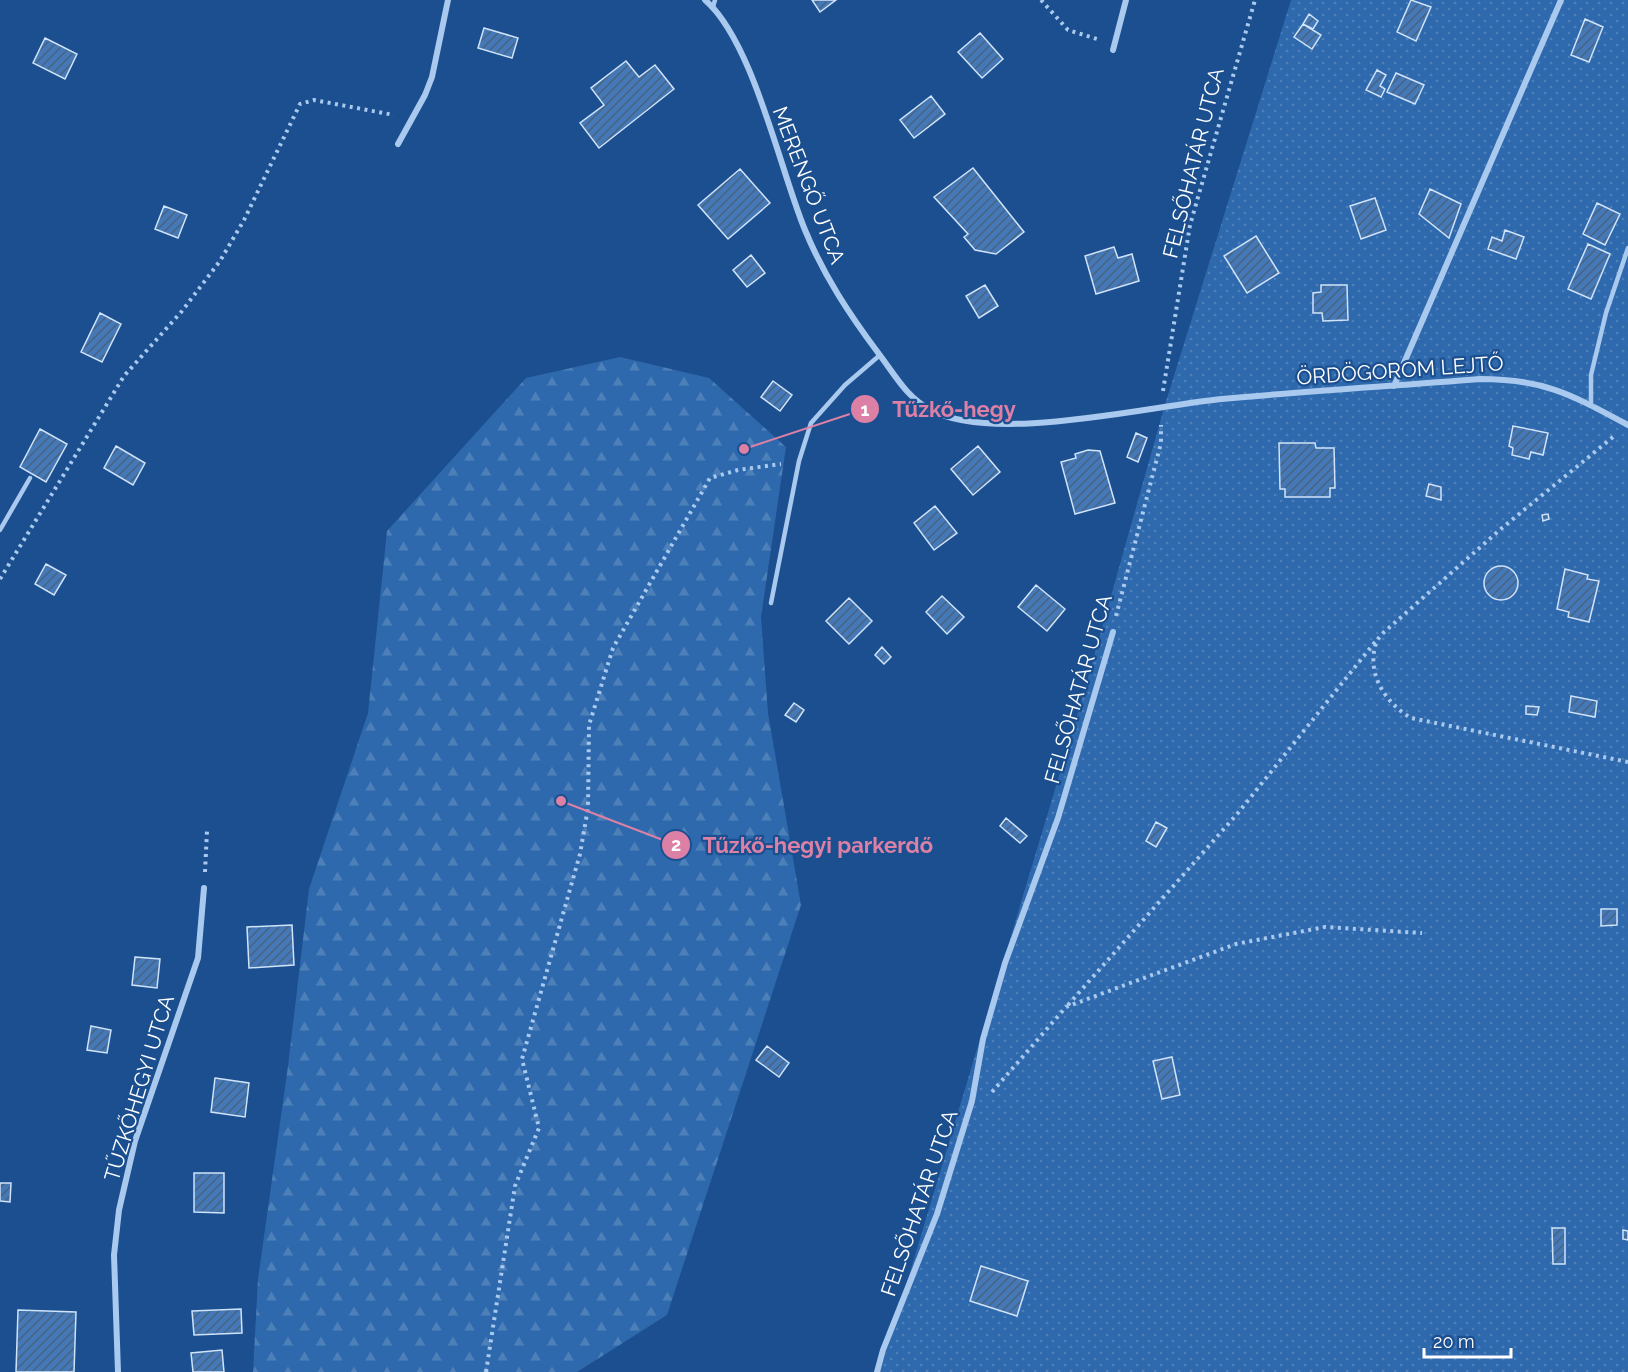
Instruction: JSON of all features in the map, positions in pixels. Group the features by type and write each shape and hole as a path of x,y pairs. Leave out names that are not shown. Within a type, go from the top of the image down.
{"street":[{"path":"398,144 432,77 448,0"},
{"name":"MERENGŐ UTCA","path":"705,0 714,4 751,78 804,228 823,273 852,320 900,386 916,401 932,411 957,419 1019,423 1093,418 1162,408"},
{"path":"1113,50 1126,0"},
{"path":"1394,386 1561,0"},
{"name":"ÖRDÖGOROM LEJTŐ","path":"1162,408 1220,399 1511,379 1547,385 1591,403 1628,424"},
{"name":"FELSŐHATÁR UTCA","path":"877,1372 882,1350 937,1214 972,1101 983,1039 1005,963 1058,818 1113,632"},
{"name":"TŰZKŐHEGYI UTCA","path":"118,1372 114,1255 119,1210 135,1141 198,957 204,888"}],"lane":[{"path":"1591,403 1591,375 1606,313 1628,248"},
{"path":"771,603 799,461 811,423 845,384 880,356"},
{"path":"0,530 30,478"}],"path":[{"path":"1041,0 1068,30 1098,39 1116,38"},
{"name":"FELSŐHATÁR UTCA","path":"1113,632 1161,443 1162,408 1190,225 1256,0"},
{"path":"0,579 124,376 182,311 220,261 244,220 300,104 314,100 375,113 413,117"},
{"path":"988,1096 1238,813 1376,641 1502,528 1619,433"},
{"path":"486,1372 515,1186 539,1128 522,1059 580,854 588,808 589,725 613,648 710,478 738,470 799,461"},
{"path":"1376,641 1373,667 1378,682 1397,710 1412,718 1628,762"},
{"path":"204,888 207,831"},
{"path":"1066,1007 1236,944 1325,927 1422,933"}],"green space":[{"path":"1291,0 1628,0 1628,1372 880,1372 1080,706 1164,408"},
{"path":"620,357 709,378 786,447 761,617 768,713 801,905 667,1315 577,1372 253,1372 258,1279 288,1066 309,889 368,713 387,531 526,378"}],"building":[{"path":"812,0 836,0 820,12"},
{"path":"1411,0 1431,7 1416,41 1397,32"},
{"path":"1309,14 1318,21 1313,29 1303,24"},
{"path":"1585,19 1603,27 1589,62 1571,55"},
{"path":"1303,24 1321,35 1312,49 1294,37"},
{"path":"484,28 518,38 512,58 478,48"},
{"path":"980,33 1003,59 982,78 958,52"},
{"path":"45,38 77,54 65,79 33,63"},
{"path":"626,61 639,77 655,65 674,89 599,148 580,123 604,105 591,88"},
{"path":"1377,70 1386,75 1380,86 1385,89 1381,97 1366,90"},
{"path":"1396,73 1424,85 1415,104 1387,92"},
{"path":"931,96 945,114 914,138 900,120"},
{"path":"973,168 1024,232 996,254 975,250 964,237 968,234 934,197"},
{"path":"740,169 770,203 728,239 698,205"},
{"path":"1430,189 1461,204 1449,238 1419,214"},
{"path":"1375,198 1386,230 1361,239 1350,206"},
{"path":"1597,203 1620,214 1605,245 1583,234"},
{"path":"164,206 187,215 178,238 155,229"},
{"path":"1505,230 1524,237 1516,259 1488,249 1492,237 1502,241"},
{"path":"1256,236 1279,273 1247,293 1224,256"},
{"path":"1588,244 1610,254 1591,299 1568,289"},
{"path":"1114,247 1118,258 1132,254 1139,281 1096,294 1085,256"},
{"path":"751,255 765,273 747,287 733,270"},
{"path":"985,285 998,306 979,318 966,296"},
{"path":"1321,285 1347,285 1348,320 1323,321 1322,313 1313,313 1313,293 1321,292"},
{"path":"100,313 121,324 102,362 81,352"},
{"path":"773,381 792,395 780,411 761,397"},
{"path":"1513,426 1548,433 1543,455 1531,452 1529,459 1512,455 1513,448 1509,446"},
{"path":"40,429 67,444 46,482 20,467"},
{"path":"1136,433 1147,438 1138,462 1127,457"},
{"path":"1279,443 1315,443 1316,448 1334,448 1335,488 1330,488 1330,497 1285,497 1285,489 1280,489"},
{"path":"116,446 145,463 133,485 104,468"},
{"path":"978,446 1000,472 973,495 951,469"},
{"path":"1088,450 1100,451 1115,503 1075,514 1061,462 1076,458 1075,454"},
{"path":"1429,484 1441,487 1441,500 1426,496"},
{"path":"935,506 957,533 934,550 914,523"},
{"path":"1548,514 1549,519 1543,521 1542,515"},
{"path":"46,564 66,575 54,595 35,584"},
{"path":"1501,566 1513,571 1518,583 1513,595 1501,600 1489,595 1484,583 1489,571"},
{"path":"1565,569 1588,575 1587,579 1599,581 1589,622 1568,617 1569,612 1557,609"},
{"path":"1036,585 1065,609 1047,631 1018,607"},
{"path":"942,596 964,617 947,634 926,612"},
{"path":"849,598 872,621 849,644 826,621"},
{"path":"882,647 891,657 884,664 875,655"},
{"path":"1571,696 1597,701 1595,717 1569,712"},
{"path":"794,703 804,710 796,722 785,715"},
{"path":"1526,706 1539,707 1537,715 1526,714"},
{"path":"1006,818 1027,836 1020,843 1000,826"},
{"path":"1156,822 1167,828 1156,847 1146,841"},
{"path":"1601,909 1617,909 1617,925 1601,926"},
{"path":"292,925 294,965 249,968 247,927"},
{"path":"135,957 160,959 157,988 132,985"},
{"path":"91,1026 111,1030 107,1053 87,1050"},
{"path":"767,1046 789,1063 779,1077 756,1060"},
{"path":"1172,1057 1180,1095 1162,1099 1153,1061"},
{"path":"215,1078 249,1083 245,1117 211,1112"},
{"path":"194,1173 224,1173 224,1213 194,1212"},
{"path":"0,1183 11,1183 10,1202 0,1201"},
{"path":"1552,1228 1565,1228 1565,1264 1553,1264"},
{"path":"1623,1230 1628,1231 1628,1240 1623,1239"},
{"path":"981,1266 1028,1281 1017,1316 970,1301"},
{"path":"241,1309 242,1333 194,1335 192,1311"},
{"path":"18,1310 76,1312 74,1372 16,1372"},
{"path":"222,1350 224,1372 193,1372 191,1353"}],"place":[{"name":"Tűzkő-hegy","path":"744,449"},
{"name":"Tűzkő-hegyi parkerdő","path":"561,801"}]}
